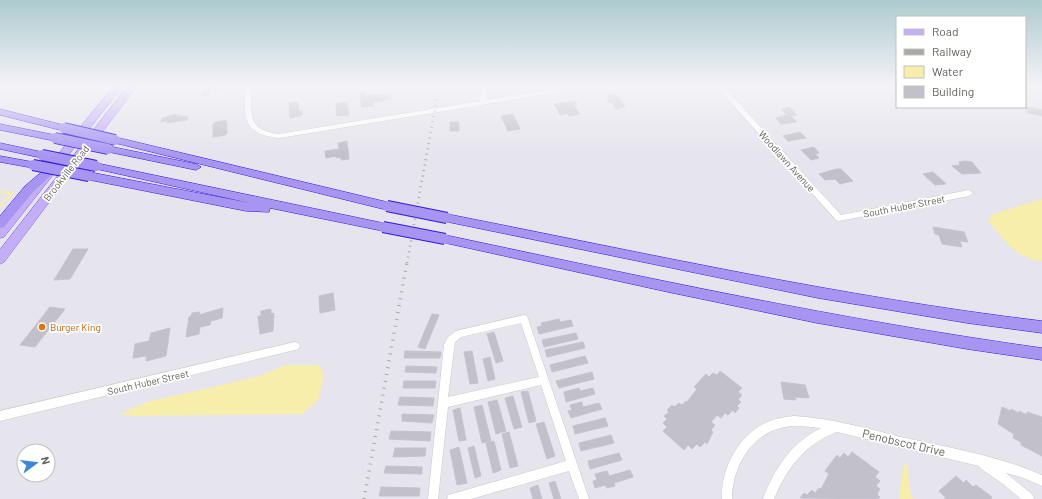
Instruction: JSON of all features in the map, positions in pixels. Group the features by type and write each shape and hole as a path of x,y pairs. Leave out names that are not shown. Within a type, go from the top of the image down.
{"highway":[{"path":"0,112 387,206 817,294 957,317 1042,327"},
{"path":"0,127 321,191"},
{"path":"0,146 251,199 310,214"},
{"path":"0,159 246,207 310,214 445,239 820,319 917,336 1042,354"},
{"path":"0,224 29,189 54,166"}],"main road":[{"name":"Brookville Road","path":"0,234 99,109"},
{"name":"Brookville Road","path":"0,259 115,109"}],"street":[{"path":"249,109 250,120 254,129 264,134 280,136 445,109"},
{"name":"Woodlawn Avenue","path":"740,109 838,218"},
{"name":"South Huber Street","path":"838,218 969,193"},
{"path":"433,499 444,402 448,345 452,338 461,333 524,319 584,499"},
{"name":"South Huber Street","path":"0,416 295,346"},
{"path":"444,402 544,380"},
{"name":"Penobscot Drive","path":"727,499 729,478 734,462 749,440 759,431 771,425 786,421 802,421 837,426 971,458"},
{"path":"768,499 782,468 795,452 813,436 837,426"},
{"path":"971,458 1022,472 1042,481"},
{"path":"971,458 991,468 1029,499"},
{"path":"452,499 572,465"}],"water":[{"path":"1042,199 1042,261 1025,257 1018,252 988,221 993,214"},
{"path":"286,365 319,365 324,375 318,400 302,414 132,416 120,414 147,402 260,376"},
{"path":"906,462 910,490 913,499 899,499 902,472"}],"building":[{"path":"289,109 299,109 299,112 302,111 302,115 290,118"},
{"path":"336,109 348,109 349,115 337,116"},
{"path":"557,109 576,109 579,114 569,116 568,113 560,115"},
{"path":"781,109 792,109 797,115 791,116 797,122 781,124 776,118 787,115"},
{"path":"1027,109 1042,110 1042,116 1028,113"},
{"path":"176,114 176,116 180,115 180,117 188,116 187,120 167,123 167,121 161,122 162,118"},
{"path":"513,114 520,129 508,131 501,116"},
{"path":"226,120 227,133 225,135 213,137 213,124 215,122"},
{"path":"450,122 459,122 459,131 450,131"},
{"path":"800,132 806,138 788,141 783,136"},
{"path":"347,141 349,159 341,160 341,157 336,158 336,156 326,158 325,151 339,149 338,143"},
{"path":"814,147 819,153 815,154 819,158 811,160 801,150"},
{"path":"959,162 972,162 981,173 962,174 952,166 960,165"},
{"path":"841,169 853,181 840,184 835,179 825,180 819,174"},
{"path":"933,172 946,184 935,185 923,174"},
{"path":"933,227 964,232 968,242 960,241 962,247 942,244 939,235 935,234"},
{"path":"73,249 88,249 70,279 54,280"},
{"path":"333,293 335,310 320,313 319,296"},
{"name":"Burger King","path":"50,307 65,309 35,347 20,345"},
{"path":"223,308 222,318 211,321 210,325 200,327 199,334 186,337 189,317 192,313 200,312 199,315"},
{"path":"271,309 271,314 274,313 273,331 260,334 258,316 261,316 261,311"},
{"path":"432,314 439,315 425,349 418,347"},
{"path":"559,319 560,322 571,320 573,326 539,334 537,327 542,326 541,323"},
{"path":"170,328 166,356 146,361 147,356 133,358 135,344 149,341 151,333"},
{"path":"494,332 503,361 496,363 487,334"},
{"path":"576,333 578,339 544,347 542,340"},
{"path":"583,342 585,348 547,357 545,350"},
{"path":"405,351 441,352 440,358 404,358"},
{"path":"472,351 478,383 470,384 464,352"},
{"path":"585,356 588,363 552,372 550,365"},
{"path":"490,357 495,379 488,381 483,359"},
{"path":"406,366 437,367 436,373 405,372"},
{"path":"720,371 742,388 738,392 742,395 738,400 741,402 737,406 739,408 735,413 733,410 728,415 725,413 721,418 717,415 711,422 715,425 711,430 713,432 707,444 705,442 700,447 697,444 692,449 688,445 684,450 663,431 667,427 663,423 667,419 664,416 669,412 667,410 672,405 674,407 679,403 682,405 686,401 687,402 697,389 694,387 706,374 709,377 713,373 717,375"},
{"path":"592,372 594,379 559,388 556,381"},
{"path":"404,381 436,381 435,388 403,388"},
{"path":"781,382 805,385 809,398 795,397 796,400 784,399"},
{"path":"579,388 580,391 593,388 595,394 566,402 564,392"},
{"path":"528,391 536,421 529,423 521,392"},
{"path":"513,396 522,427 514,429 505,398"},
{"path":"400,397 434,398 433,406 398,405"},
{"path":"497,400 506,431 496,434 488,402"},
{"path":"582,402 583,407 599,403 602,409 571,418 568,411 572,410 570,405"},
{"path":"482,405 491,441 482,443 474,407"},
{"path":"1002,407 1019,413 1019,411 1027,415 1027,412 1042,417 1042,456 1021,445 1021,442 1013,438 1014,434 998,424"},
{"path":"460,408 466,440 459,441 453,410"},
{"path":"402,414 434,415 432,423 402,421"},
{"path":"605,418 608,426 575,434 573,426"},
{"path":"544,422 555,456 547,459 536,424"},
{"path":"391,431 431,432 430,441 389,439"},
{"path":"509,432 518,466 510,468 502,434"},
{"path":"611,435 614,443 581,451 579,443"},
{"path":"494,441 501,470 493,473 486,443"},
{"path":"474,446 481,476 475,478 468,448"},
{"path":"459,447 467,483 457,485 450,450"},
{"path":"395,448 426,448 425,456 393,457"},
{"path":"852,452 879,472 875,477 880,481 876,486 880,489 877,494 880,497 878,499 800,498 804,493 807,495 812,490 815,493 819,488 821,489 829,474 825,471 837,455 840,458 844,453 848,457"},
{"path":"619,453 622,460 590,469 588,461"},
{"path":"386,466 422,467 422,474 384,473"},
{"path":"630,470 633,477 614,483 615,486 607,488 605,485 595,488 593,481 597,480 595,474 607,471 609,476"},
{"path":"956,476 964,483 966,480 973,487 976,485 992,497 991,499 944,499 946,498 939,491"},
{"path":"555,481 561,499 554,499 549,483"},
{"path":"538,485 542,499 533,499 530,488"},
{"path":"381,487 420,488 419,496 379,496"}],"waterway":[{"path":"0,192 12,193 0,206"}],"railway":[{"path":"407,263 435,109"},
{"path":"364,499 407,262"}],"place":[{"name":"Burger King","path":"42,327"}]}
